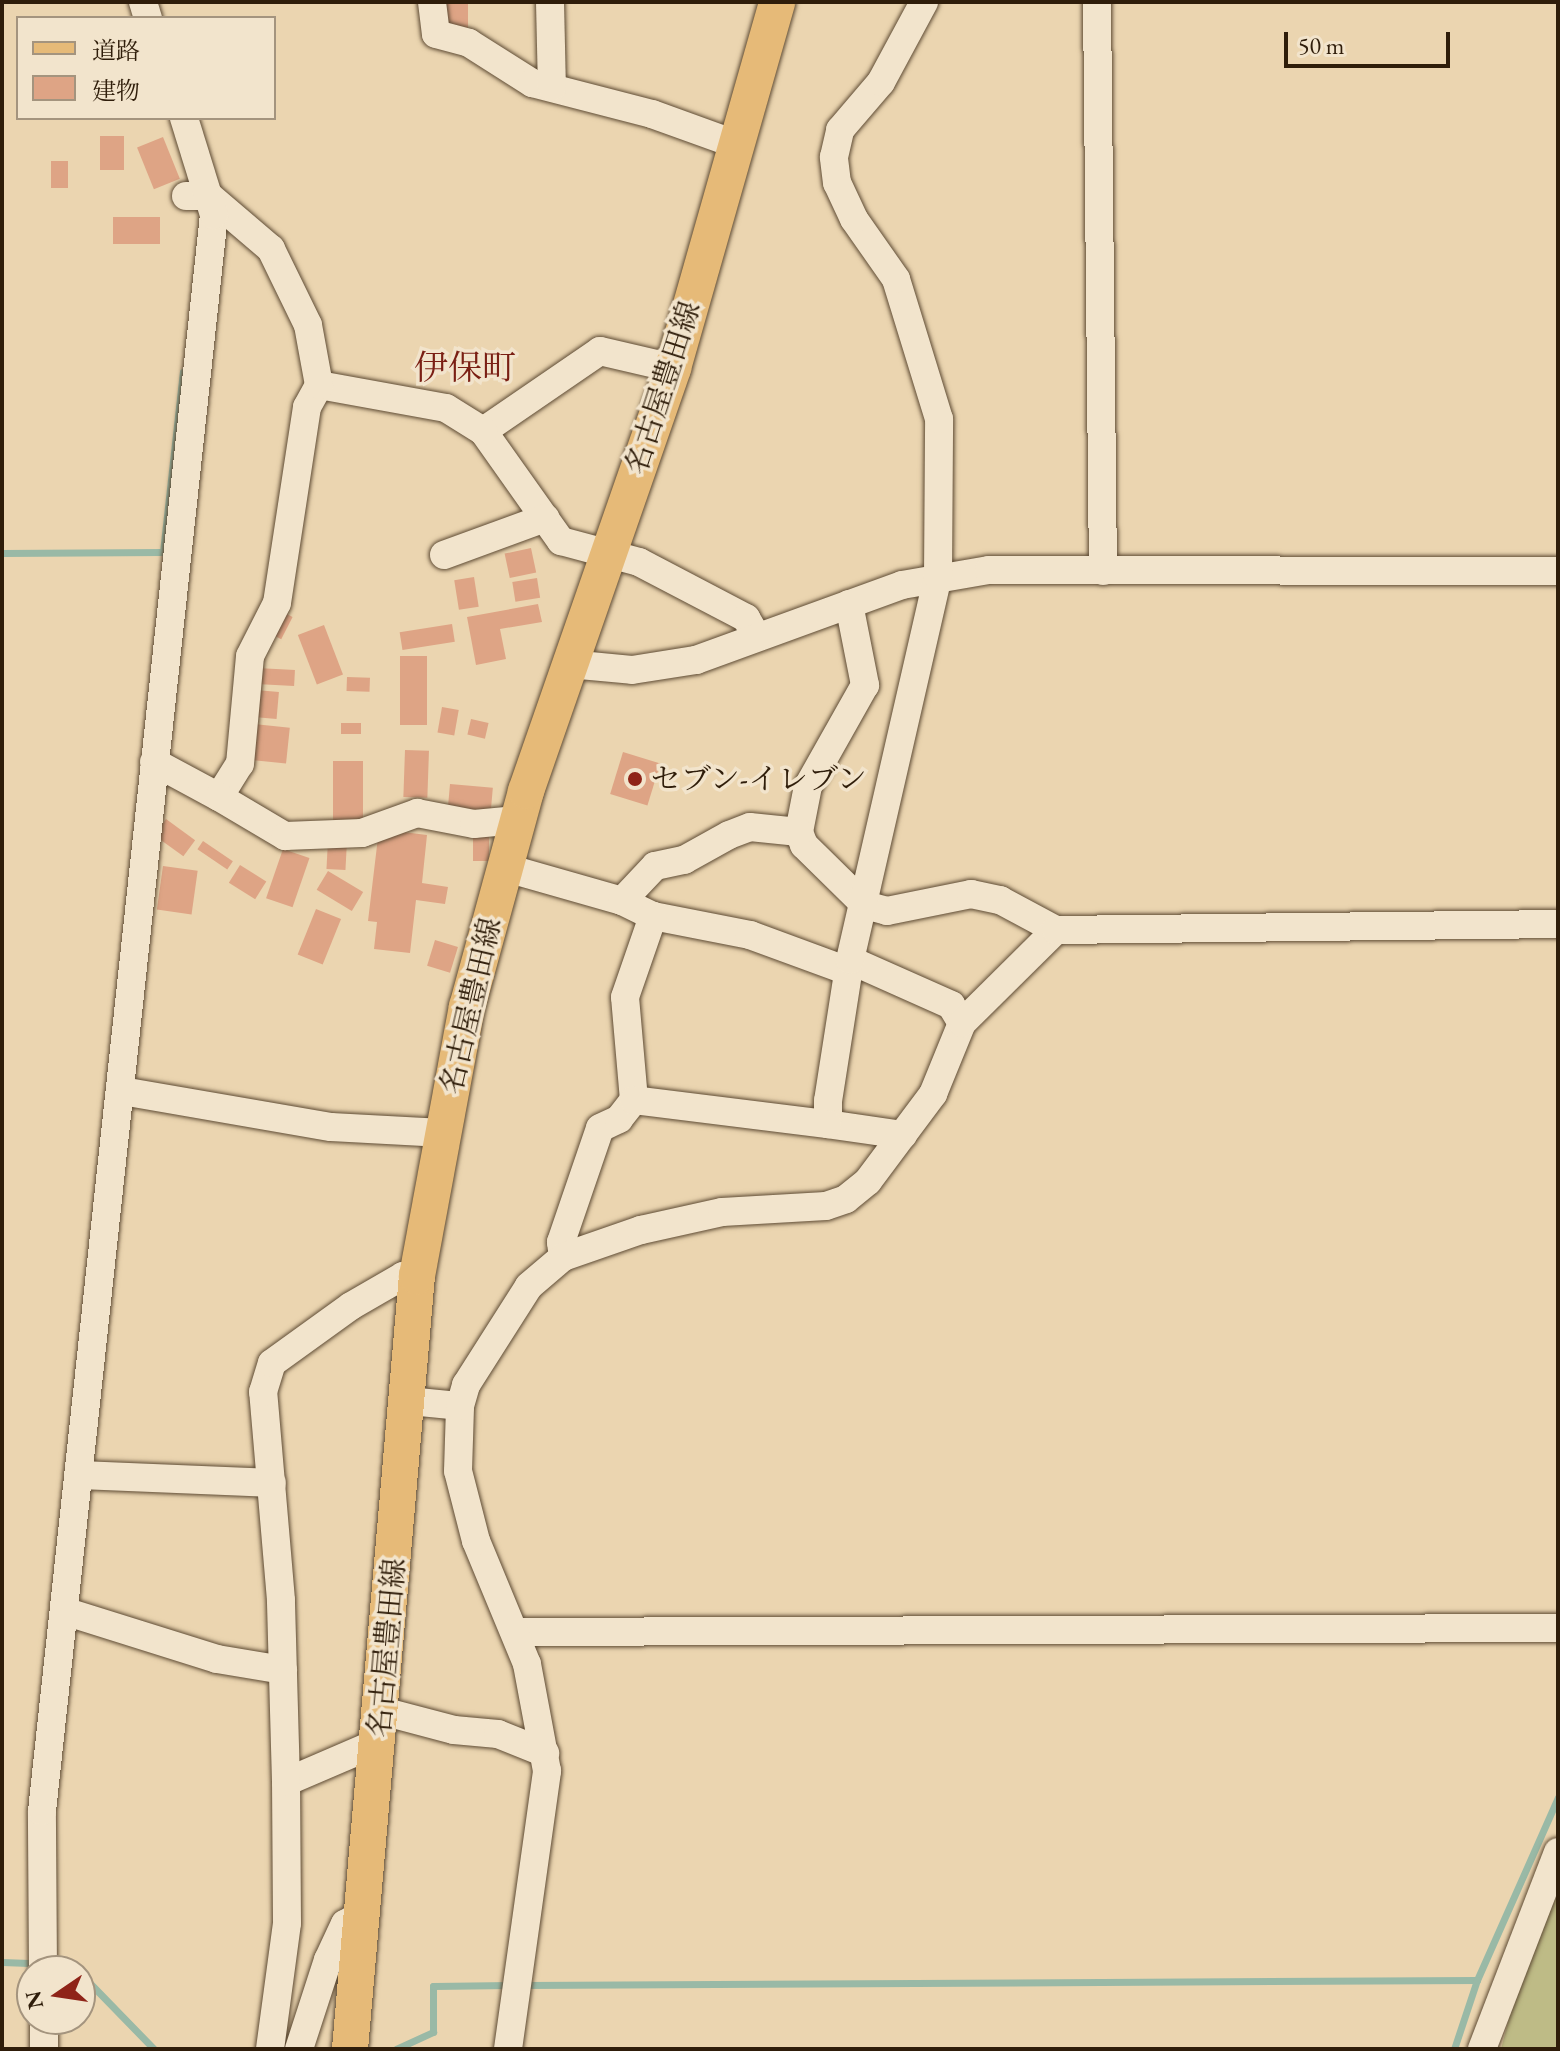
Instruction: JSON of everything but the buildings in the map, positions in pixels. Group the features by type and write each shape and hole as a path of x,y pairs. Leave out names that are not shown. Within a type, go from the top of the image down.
{"main road":[{"name":"名古屋豊田線","path":"350,2049 381,1726 417,1276 443,1133 503,867 569,664 673,368 777,2"}],"street":[{"path":"432,2 436,34 469,43 532,83 652,114 735,144"},
{"path":"550,2 552,87"},
{"path":"828,1124 849,966 938,577 939,419 896,279 854,219 837,183 834,157 840,130 881,82 924,2"},
{"path":"1097,2 1103,571"},
{"path":"43,1955 42,1811 82,1475 154,762 214,215 199,195 184,120"},
{"path":"199,195 271,249 308,325 319,385 307,407 277,603 250,656 240,764 219,797"},
{"path":"483,431 600,351 673,368"},
{"path":"319,385 446,408 483,431 561,541 609,550 746,618 757,637"},
{"path":"444,555 545,518"},
{"path":"569,664 658,668 938,577 989,570 1558,571"},
{"path":"849,604 865,685 808,786 799,832 804,845 865,905 887,911 971,894 1000,900 1056,930 1558,924"},
{"path":"154,762 285,836 362,833 417,813 474,824 517,820"},
{"path":"622,901 655,866 684,860 729,835 750,827 799,832"},
{"path":"503,867 622,901 653,916 750,935 849,966 951,1005 962,1023"},
{"path":"563,1257 561,1242 600,1128 619,1119 634,1100 625,997 653,916"},
{"path":"508,2049 547,1771 516,1632 476,1541 458,1471 460,1406 466,1385 529,1286 563,1257 641,1230 722,1212 813,1207 846,1199 868,1181 933,1094 962,1023 1056,930"},
{"path":"122,1091 331,1127 443,1133"},
{"path":"634,1100 903,1135"},
{"path":"270,2049 287,1923 286,1782 272,1483 263,1392 272,1363 351,1306 403,1276 417,1276"},
{"path":"409,1401 460,1406"},
{"path":"82,1475 272,1483"},
{"path":"64,1611 217,1659 283,1670"},
{"path":"516,1632 1558,1628"},
{"path":"286,1782 381,1726 498,1734 545,1753"},
{"path":"1482,2049 1558,1852"},
{"path":"299,2049 328,1960 345,1924 363,1913"}],"shaded area":[{"path":"1558,1888 1558,2049 1501,2049 1521,1973"}],"waterway":[{"path":"2,553 163,552 183,372"},
{"path":"525,1985 1477,1980 1558,1797"},
{"path":"2,1962 16,1962"},
{"path":"1454,2049 1477,1980"},
{"path":"396,2049 433,2032 433,1986 512,1985"},
{"path":"96,1989 154,2049"}],"place":[{"name":"セブン-イレブン","path":"635,779"}],"district":[{"name":"伊保町","path":"465,368"}]}
